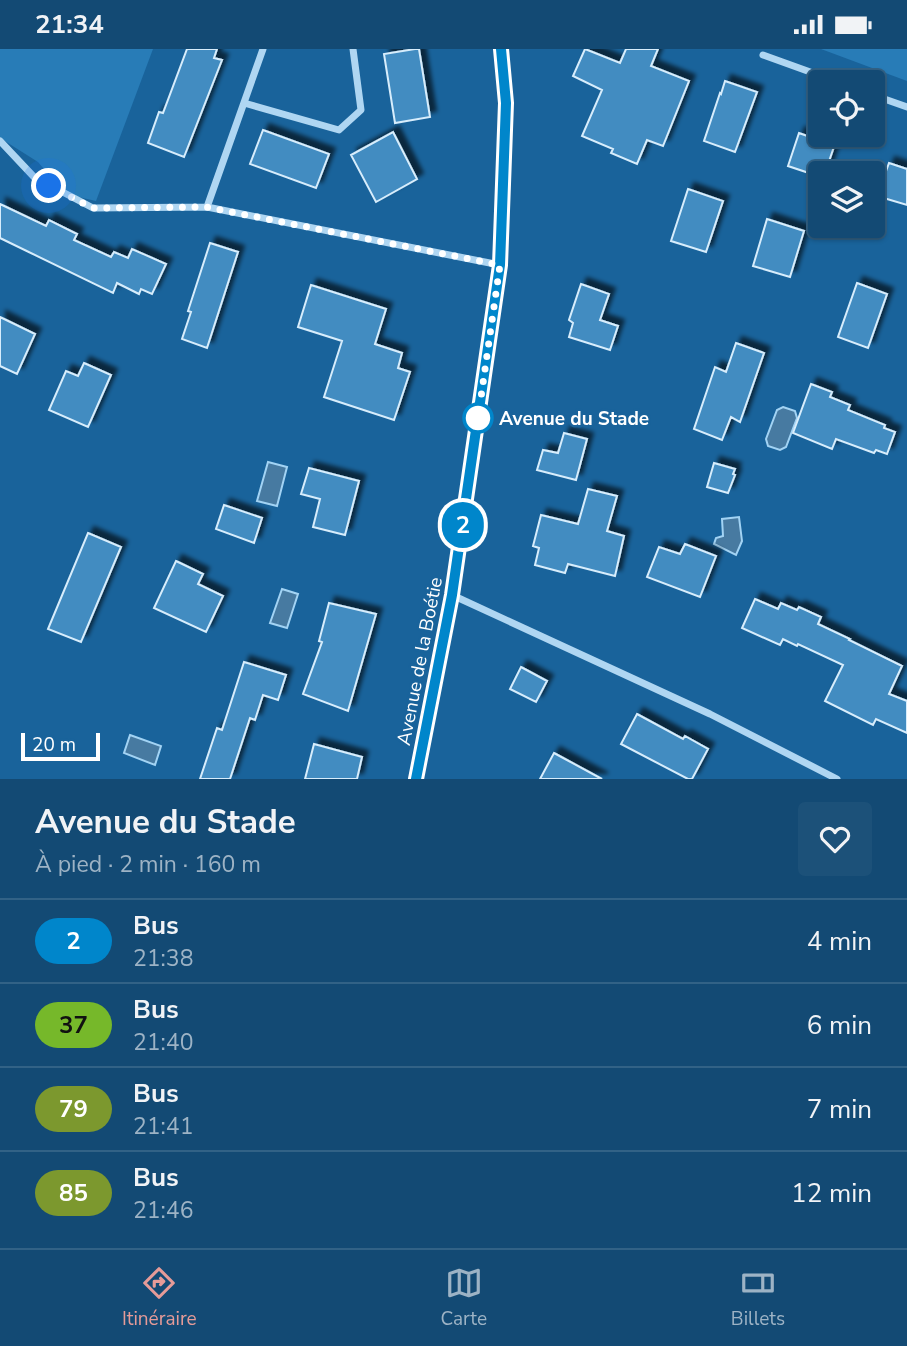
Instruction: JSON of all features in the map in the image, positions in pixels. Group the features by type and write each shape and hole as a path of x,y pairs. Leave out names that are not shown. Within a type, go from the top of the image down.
{"main road":[{"name":"Avenue de la Boétie","path":"416,779 452,595 500,265 506,103 501,49"}],"street":[{"path":"206,207 263,49"},
{"path":"244,103 338,130 361,110 353,49"},
{"path":"763,55 808,71"},
{"path":"885,99 907,107"},
{"path":"0,141 34,177 93,208 206,207 500,265"},
{"path":"452,595 710,714 837,779"}],"shaded area":[{"path":"0,49 153,49 96,201 65,194 38,162 0,138"},
{"path":"821,49 907,49 907,81 885,73 885,70 877,70"},
{"path":"783,407 795,411 797,418 786,447 780,450 768,446 766,439 777,410"},
{"path":"268,462 287,467 277,506 257,501"},
{"path":"739,517 742,541 736,555 714,544 716,538 723,536 722,519"},
{"path":"282,589 298,594 287,628 270,623"},
{"path":"130,735 161,746 155,765 124,753"}],"building":[{"path":"187,49 217,49 214,58 222,60 184,157 148,143 159,112 163,113"},
{"path":"419,49 430,117 395,123 384,54"},
{"path":"585,49 620,63 626,49 658,49 651,66 689,81 663,146 647,140 637,164 611,153 613,149 582,136 602,90 573,76"},
{"path":"725,81 757,92 735,152 704,141"},
{"path":"263,130 329,154 316,188 250,164"},
{"path":"393,132 417,179 376,202 351,155"},
{"path":"799,133 808,136 808,147 834,147 829,161 808,161 808,173 788,166"},
{"path":"889,163 907,169 907,205 885,198 885,174"},
{"path":"688,189 723,201 706,252 671,241"},
{"path":"0,204 46,226 49,220 77,234 74,240 111,257 114,252 128,258 132,249 166,264 152,294 141,289 139,294 117,283 113,293 0,238"},
{"path":"767,219 804,231 790,277 753,266"},
{"path":"210,243 238,252 207,348 182,339"},
{"path":"857,283 887,294 868,348 838,337"},
{"path":"581,284 609,294 600,320 618,326 610,350 569,337 573,323 569,320"},
{"path":"311,285 386,309 375,344 402,353 398,368 410,372 394,420 324,397 342,341 298,327"},
{"path":"0,317 35,334 17,374 0,366"},
{"path":"736,343 764,353 740,422 731,417 722,440 694,429 715,367 726,372"},
{"path":"84,363 111,375 88,427 49,410 66,371 78,376"},
{"path":"811,384 832,392 830,397 850,405 848,410 885,425 884,428 895,432 887,454 876,450 874,453 836,439 832,449 793,433"},
{"path":"564,433 587,439 576,480 537,470 543,450 558,453"},
{"path":"714,463 735,469 728,493 707,487"},
{"path":"309,468 359,481 345,535 313,527 320,499 301,494"},
{"path":"588,489 617,496 607,531 624,536 615,576 568,564 565,573 535,565 539,548 533,546 541,515 578,524"},
{"path":"224,505 262,518 254,543 216,529"},
{"path":"88,533 121,547 81,642 48,629"},
{"path":"685,544 716,556 700,597 647,577 659,547 680,554"},
{"path":"176,561 203,574 198,584 223,596 206,632 154,608"},
{"path":"755,599 778,609 781,603 797,610 799,607 821,617 818,624 902,666 889,694 907,701 907,733 876,719 873,725 825,701 843,665 798,644 797,646 783,639 780,645 742,628"},
{"path":"329,603 376,614 348,711 303,694 322,642 319,641"},
{"path":"244,662 286,675 278,700 263,695 255,720 250,718 230,779 200,779 217,728 222,730"},
{"path":"521,667 547,681 536,702 510,689"},
{"path":"637,714 708,749 692,779 621,744"},
{"path":"314,744 362,757 357,779 305,779"},
{"path":"554,753 602,779 540,779"}],"bus line":[{"name":"2","path":"416,779 452,595 500,265 506,103 501,49"}],"place":[{"name":"Avenue du Stade","path":"478,418"}],"route":[{"path":"49,186 93,208 206,207 500,265 478,418"}]}
